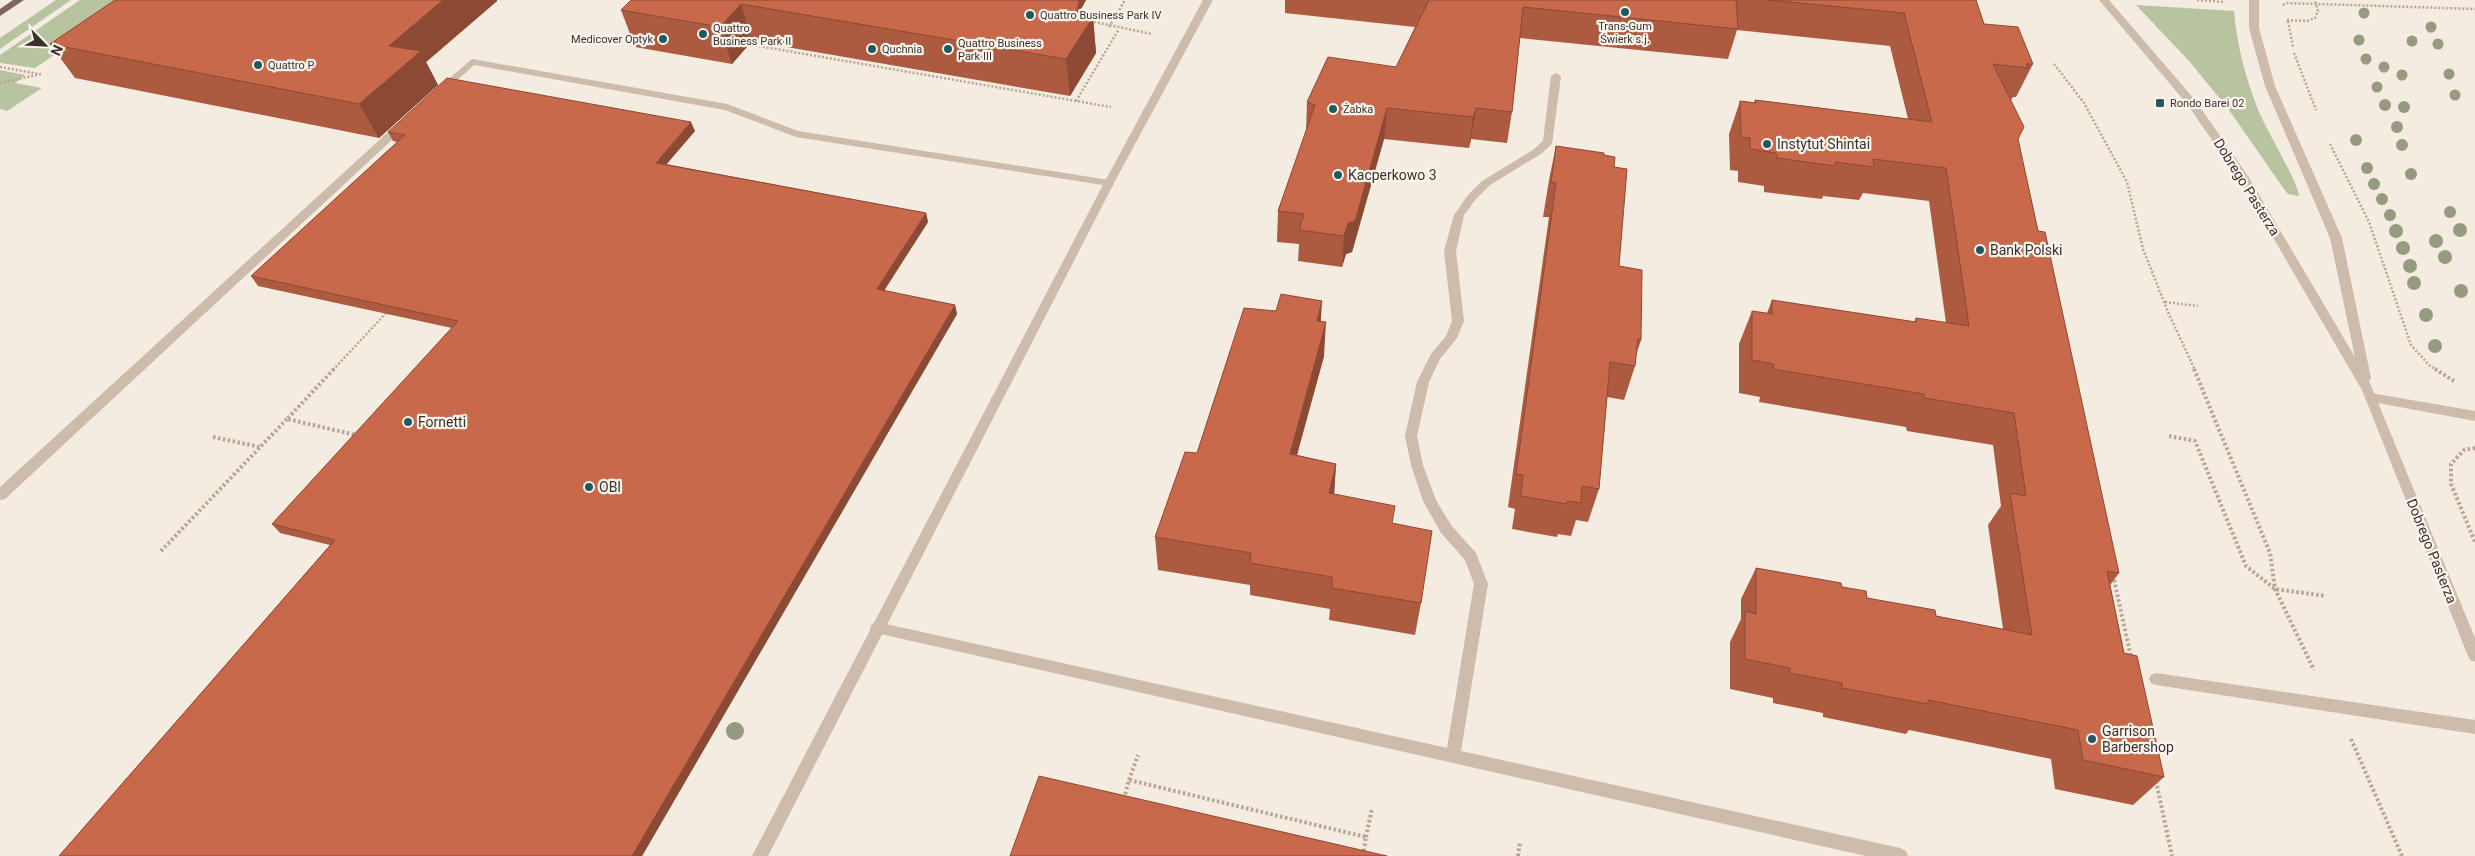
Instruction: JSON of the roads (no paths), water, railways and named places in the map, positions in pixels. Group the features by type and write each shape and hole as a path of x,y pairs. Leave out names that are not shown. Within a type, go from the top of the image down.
{"main road":[{"path":"0,13 19,0"}],"street":[{"path":"760,856 1109,183 1208,0"},
{"name":"Dobrego Pasterza","path":"2104,0 2191,102 2244,178 2369,394 2475,656"},
{"name":"Dobrego Pasterza","path":"2254,0 2254,28 2270,86 2336,238 2369,394"},
{"path":"435,95 472,62 727,107 796,134 1109,183"},
{"path":"1453,757 1481,584 1471,557 1446,529 1430,501 1417,465 1411,436 1423,382 1435,357 1451,338 1458,321 1450,251 1459,215 1472,197 1486,183 1538,152 1548,142 1556,76"},
{"path":"0,495 413,115"},
{"path":"2369,394 2475,416"},
{"path":"877,628 1900,856"},
{"path":"2156,679 2475,727"}],"place":[{"name":"Trans-Gum Świerk s.j.","path":"1625,12"},
{"name":"Quattro Business Park IV","path":"1030,15"},
{"name":"Quattro Business Park II","path":"703,34"},
{"name":"Medicover Optyk","path":"663,39"},
{"name":"Quchnia","path":"872,49"},
{"name":"Quattro Business Park III","path":"948,49"},
{"name":"Quattro P","path":"258,65"},
{"name":"Rondo Barei 02","path":"2160,103"},
{"name":"Żabka","path":"1333,109"},
{"name":"Instytut Shintai","path":"1767,144"},
{"name":"Kacperkowo 3","path":"1338,175"},
{"name":"Bank Polski","path":"1980,250"},
{"name":"Fornetti","path":"408,422"},
{"name":"OBI","path":"589,487"},
{"name":"Garrison Barbershop","path":"2092,739"}]}
